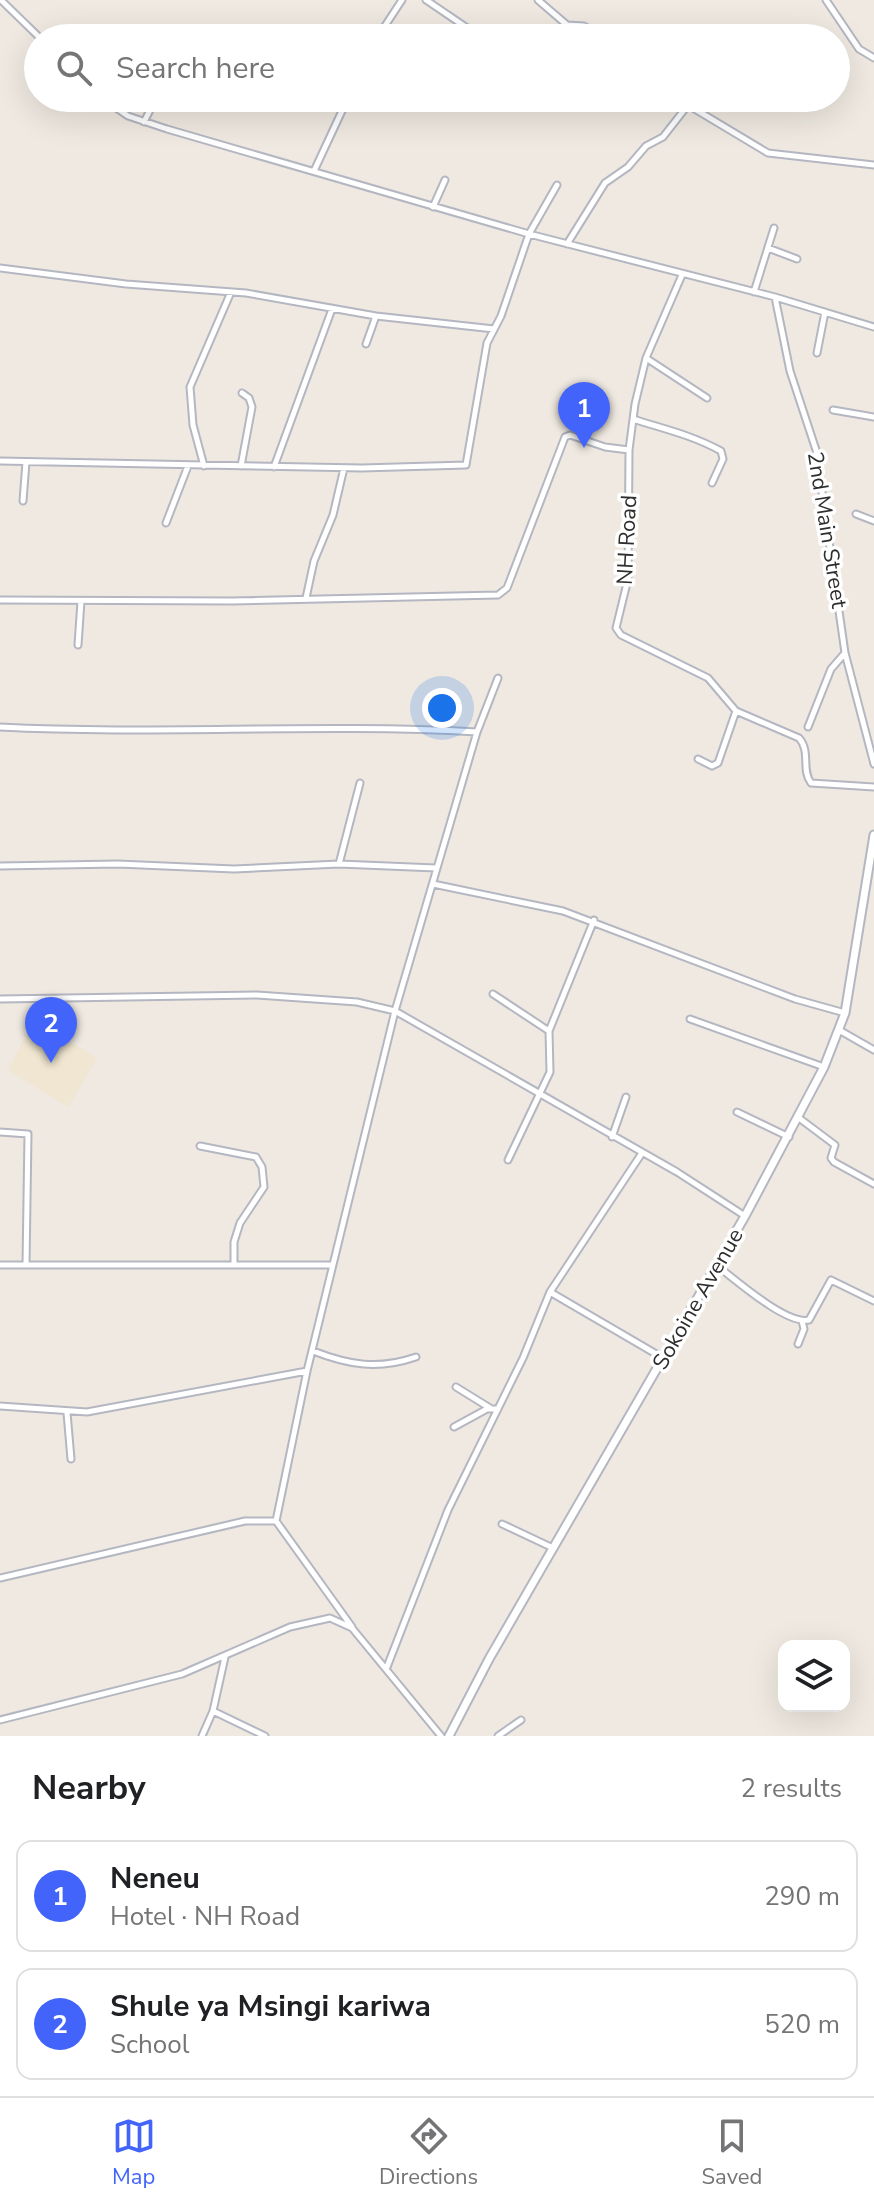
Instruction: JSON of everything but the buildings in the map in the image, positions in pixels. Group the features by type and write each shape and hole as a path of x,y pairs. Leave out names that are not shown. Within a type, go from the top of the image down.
{"street":[{"path":"1,0 26,24"},
{"path":"386,24 402,0"},
{"path":"426,0 461,24"},
{"path":"538,0 566,24"},
{"path":"826,0 842,24"},
{"path":"850,36 859,49 874,58"},
{"path":"122,112 144,122 433,207 775,297 874,327"},
{"path":"144,122 149,112"},
{"path":"314,171 341,112"},
{"path":"567,244 605,183 628,167 646,146 663,137 683,112"},
{"path":"700,112 768,153 874,165"},
{"path":"433,207 445,180"},
{"path":"0,461 344,468 466,465 481,362 529,234 557,185"},
{"path":"754,292 774,228"},
{"path":"768,248 797,259"},
{"path":"0,268 126,284 231,292 376,316 494,329"},
{"name":"NH Road","path":"682,275 646,358 633,419 629,450 628,579 616,628 621,635 708,678 736,711 799,738 804,743 807,777 811,783 874,787"},
{"path":"204,466 193,425 190,387 231,292"},
{"name":"2nd Main Street","path":"775,297 790,371 816,450 845,653 874,764"},
{"path":"274,467 332,309"},
{"path":"817,353 825,312"},
{"path":"366,344 376,316"},
{"path":"646,358 707,398"},
{"path":"241,466 252,407 249,398 242,393"},
{"path":"833,410 874,417"},
{"path":"633,419 664,430 678,430 721,451 723,459 712,483"},
{"path":"0,600 487,596 504,592 565,437 575,436 605,447 629,450"},
{"path":"23,501 26,462"},
{"path":"166,523 188,466"},
{"path":"306,598 314,561 333,515 344,468"},
{"path":"856,514 874,521"},
{"path":"78,645 81,601"},
{"path":"808,727 831,669 845,653"},
{"path":"441,1736 352,1628 276,1521 307,1371 395,1011 477,732 498,678"},
{"path":"698,759 712,766 718,763 736,711"},
{"path":"0,727 82,730 371,727 477,732"},
{"path":"339,864 360,783"},
{"name":"Sokoine Avenue","path":"449,1736 553,1548 745,1216 824,1067 845,1013 874,835"},
{"path":"0,866 118,864 234,869 339,864 436,868"},
{"path":"433,884 548,906 594,920 795,999 845,1013"},
{"path":"508,1160 550,1072 549,1031 594,920"},
{"path":"493,994 549,1031"},
{"path":"0,999 257,995 357,1002 395,1011 745,1216"},
{"path":"690,1019 824,1067"},
{"path":"839,1030 874,1050"},
{"path":"612,1137 626,1097"},
{"path":"737,1112 789,1137"},
{"path":"799,1118 835,1145 831,1158 834,1162 874,1184"},
{"path":"0,1132 28,1134 26,1265"},
{"path":"200,1146 256,1157 262,1167 262,1194 247,1209 240,1223 234,1242 234,1265"},
{"path":"387,1667 448,1510 550,1292 642,1153"},
{"path":"0,1265 332,1265"},
{"path":"716,1265 766,1302 802,1321 809,1320 831,1280 874,1301"},
{"path":"550,1292 664,1358"},
{"path":"798,1344 804,1327 802,1321"},
{"path":"313,1351 365,1365 391,1364 416,1357"},
{"path":"0,1406 67,1413 99,1411 201,1388 307,1371"},
{"path":"456,1387 495,1409"},
{"path":"454,1427 495,1409"},
{"path":"67,1413 71,1459"},
{"path":"0,1578 245,1521 276,1521"},
{"path":"502,1524 553,1548"},
{"path":"0,1720 182,1674 311,1619 337,1619 352,1628"},
{"path":"202,1736 213,1711 225,1657"},
{"path":"213,1711 265,1736"},
{"path":"498,1736 521,1720"}],"shaded area":[{"path":"34,1021 97,1058 68,1107 8,1070"}],"place":[{"name":"Neneu","path":"584,448"},
{"name":"Shule ya Msingi kariwa","path":"51,1063"}]}
